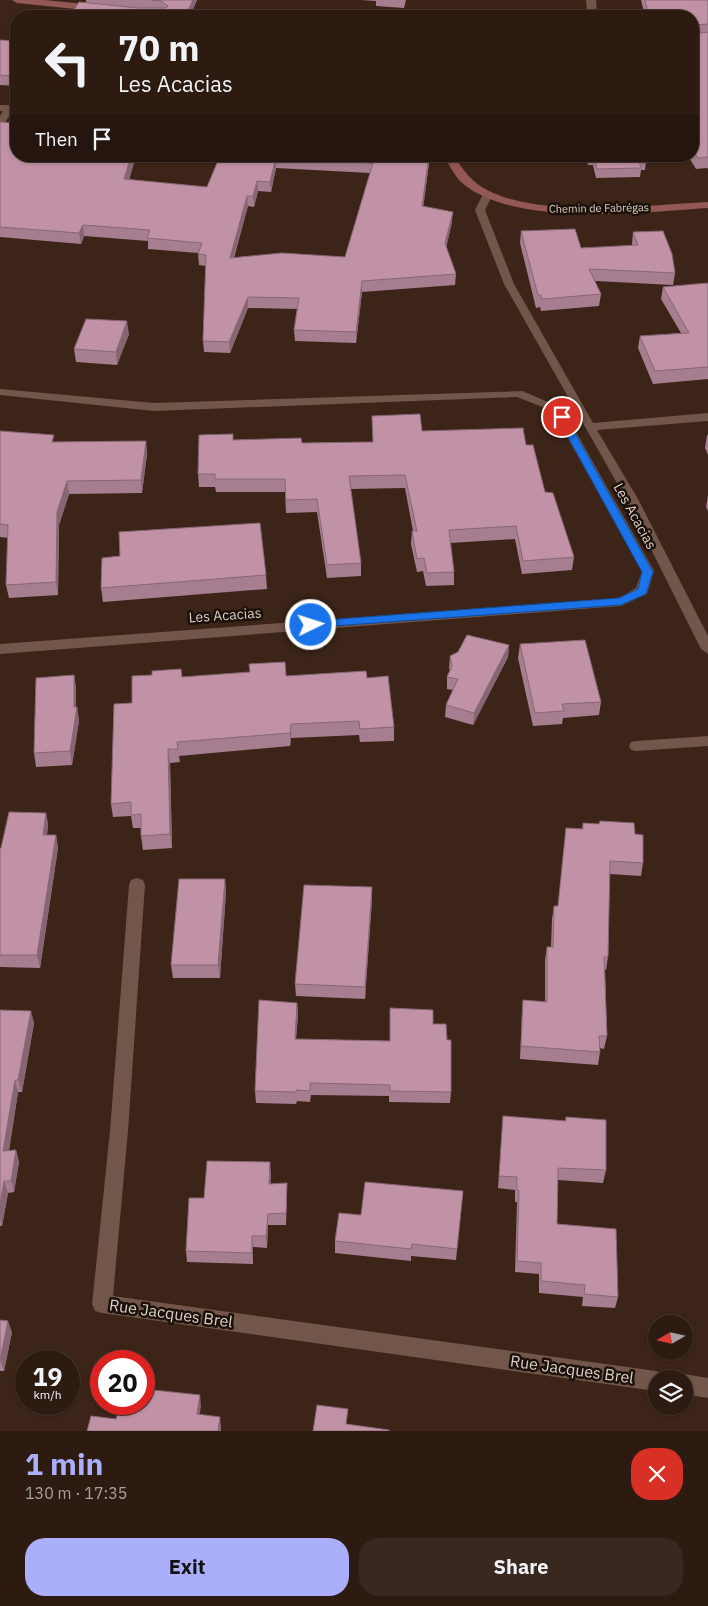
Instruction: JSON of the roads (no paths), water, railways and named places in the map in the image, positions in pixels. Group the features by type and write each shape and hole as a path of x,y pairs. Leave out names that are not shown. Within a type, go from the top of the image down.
{"street":[{"path":"17,0 103,9"},
{"name":"Chemin de Fabrégas","path":"453,162 464,179 488,194 514,204 553,210 708,205"},
{"name":"Rue Jacques Brel","path":"137,885 120,1131 102,1304 648,1380"},
{"path":"693,1386 708,1388"}],"lane":[{"path":"0,108 9,108 0,124"},
{"path":"488,194 480,210 509,284 589,427 632,499 708,649"},
{"name":"Les Acacias","path":"0,392 154,407 518,393 549,406 562,417 648,572 642,591 621,602 0,649"},
{"path":"589,427 708,417"},
{"path":"636,746 708,741"}]}
